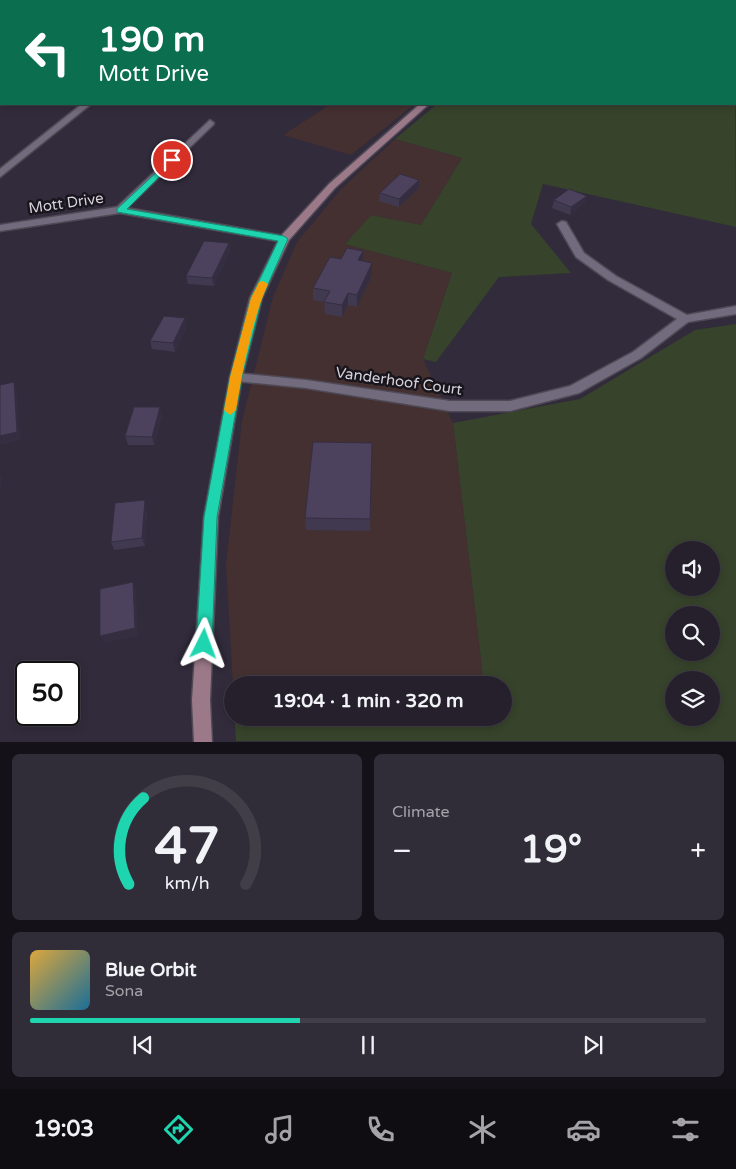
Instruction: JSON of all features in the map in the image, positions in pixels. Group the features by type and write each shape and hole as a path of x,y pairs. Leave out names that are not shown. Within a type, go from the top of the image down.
{"main road":[{"path":"203,742 201,700 210,517 236,377 256,298 284,239 332,186 424,105"}],"street":[{"path":"0,174 86,105"},
{"path":"120,210 210,123"},
{"name":"Mott Drive","path":"0,228 120,210 284,239"},
{"path":"562,224 580,255 612,278 685,319"},
{"name":"Vanderhoof Court","path":"236,377 306,384 450,406 510,406 574,390 637,355 685,319 736,310"}],"shaded area":[{"path":"329,105 414,105 351,155 283,135"},
{"path":"395,139 462,158 421,225 371,215 345,244 452,273 423,359 453,423 483,676 232,676 226,565 242,421 273,297 297,242 341,189"}],"green space":[{"path":"436,105 735,105 736,227 543,184 531,224 571,273 499,277 436,362 423,359 452,273 345,244 371,215 421,225 462,158 395,139"},
{"path":"736,324 736,741 236,741 235,726 512,726 512,676 483,676 453,423 580,399 695,330"}],"building":[{"path":"400,174 419,180 399,199 380,193"},
{"path":"569,189 587,196 571,207 554,200"},
{"path":"204,241 229,243 212,278 186,276"},
{"path":"347,248 363,251 358,260 372,263 357,295 348,293 342,305 324,302 330,291 313,288 330,257 341,259"},
{"path":"164,316 185,318 173,343 150,341"},
{"path":"14,382 17,432 0,436 0,385"},
{"path":"134,407 160,407 152,437 125,436"},
{"path":"313,442 372,443 370,519 305,518"},
{"path":"145,500 142,538 111,542 115,503"},
{"path":"133,582 135,628 100,636 100,589"}],"slow traffic":[{"path":"230,410 236,377 256,298 263,284"}],"route":[{"path":"172,160 120,210 284,239 256,298 236,377 210,517 204,644"}]}
